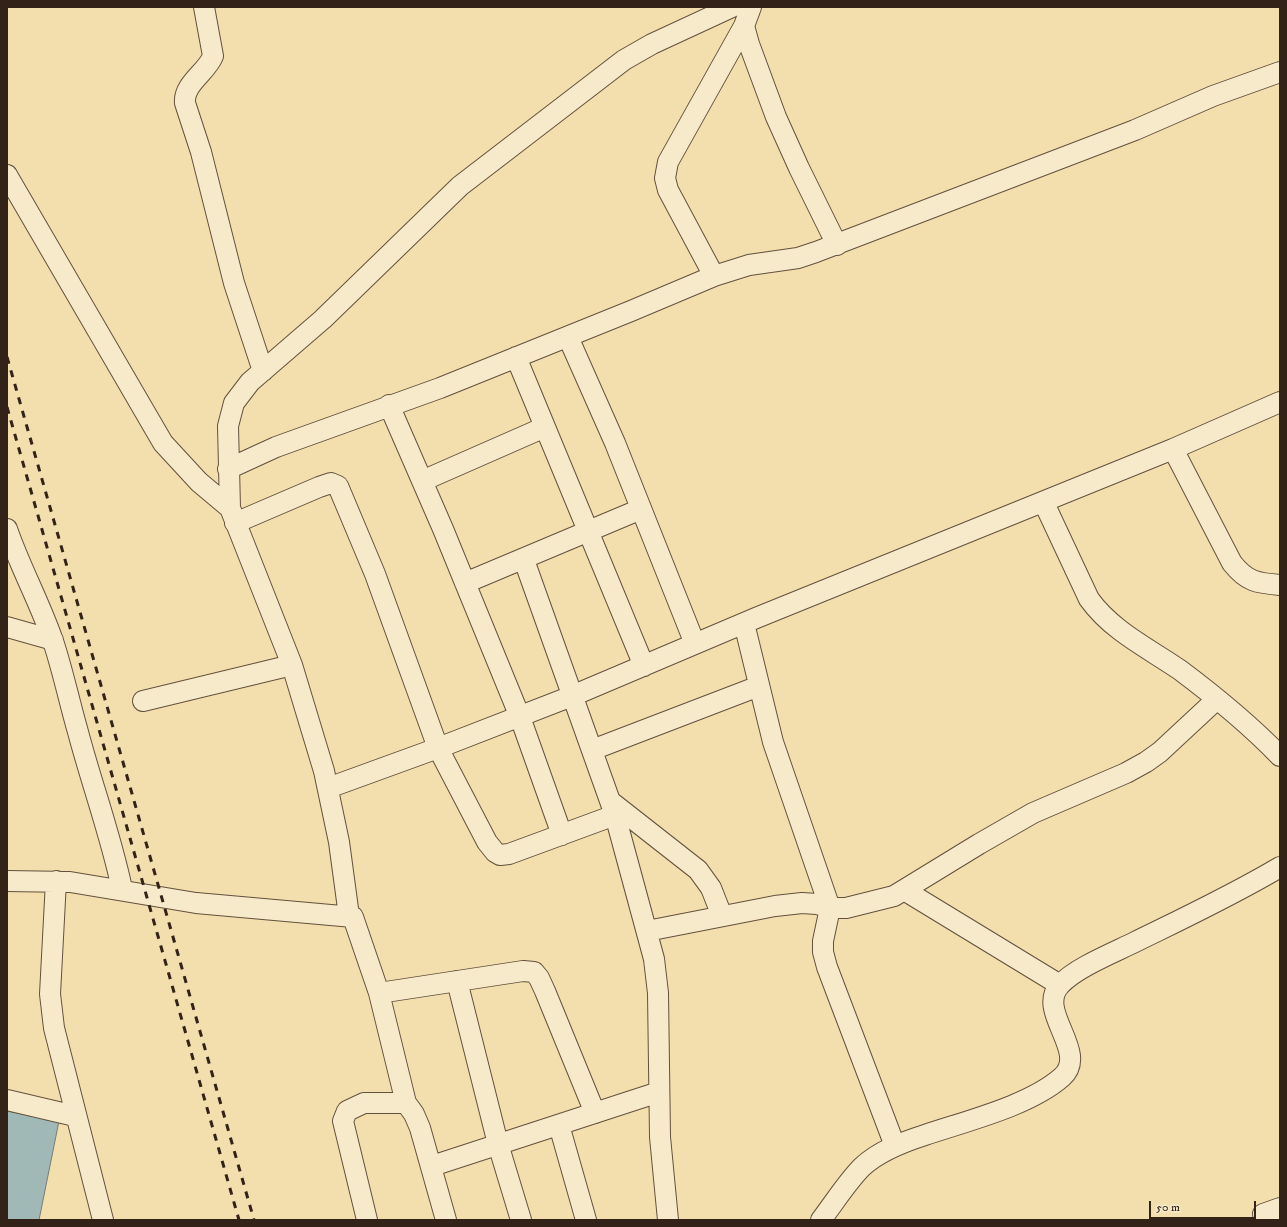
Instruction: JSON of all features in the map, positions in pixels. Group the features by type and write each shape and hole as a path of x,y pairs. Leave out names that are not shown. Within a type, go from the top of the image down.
{"street":[{"path":"204,7 213,56 211,62 190,88 185,97 185,102 201,152 232,276 263,371"},
{"path":"349,916 339,842 328,788 292,665 232,516 228,469 228,426 234,403 263,371 323,319 460,186 546,118 635,53 732,7"},
{"path":"714,276 672,199 666,184 665,170 668,162 744,26 751,7"},
{"path":"744,26 749,44 776,117 798,168 836,245"},
{"path":"228,469 276,447 389,405 440,388 631,312 714,276 755,264 798,258 836,245 1135,130 1213,96 1280,72"},
{"path":"7,175 163,443 232,516"},
{"path":"568,337 615,443 696,644"},
{"path":"516,357 644,666"},
{"path":"328,788 438,748 572,696 744,624 1044,503 1280,402"},
{"path":"389,405 520,717 562,835"},
{"path":"422,481 545,427"},
{"path":"1173,449 1232,563 1240,573 1249,580 1280,585"},
{"path":"232,516 331,483 338,486 375,574 438,748 482,834 495,852 500,855 509,854 562,835 612,808"},
{"path":"1044,503 1089,599 1099,612 1125,634 1179,670 1217,699 1250,726 1280,756"},
{"path":"465,583 524,560 641,509"},
{"path":"7,529 22,570 52,640 66,683 78,733 106,822 122,889"},
{"path":"524,560 612,808 654,959 658,993 660,1137 668,1220"},
{"path":"744,624 777,755 830,908 823,941 823,952 827,967 895,1146"},
{"path":"7,627 52,640"},
{"path":"143,701 292,665"},
{"path":"592,750 759,686"},
{"path":"647,931 722,916 802,903 817,904 830,908 846,908 876,902 904,890 1033,813 1126,773 1146,762 1160,752 1217,699"},
{"path":"612,808 698,870 711,888 722,916"},
{"path":"821,1220 862,1167 895,1146 1008,1106 1046,1088 1063,1076 1070,1067 1071,1056 1053,1005 1054,994 1060,985 1087,966 1239,890 1280,867"},
{"path":"7,881 56,881 94,885 196,903 349,916 355,920 379,993 406,1104 414,1114 420,1128 432,1166 446,1220"},
{"path":"56,881 50,1011 75,1116 103,1220"},
{"path":"904,890 1060,985"},
{"path":"379,993 523,971 534,972 539,978 545,991 594,1113"},
{"path":"457,981 498,1144 521,1220"},
{"path":"432,1166 659,1092"},
{"path":"7,1100 75,1116"},
{"path":"367,1220 343,1121 347,1111 364,1103 406,1104"},
{"path":"559,1125 586,1220"}],"water":[{"path":"7,1111 59,1121 39,1220 7,1220"}],"railway":[{"path":"7,357 254,1220"},
{"path":"7,407 239,1220"}]}
